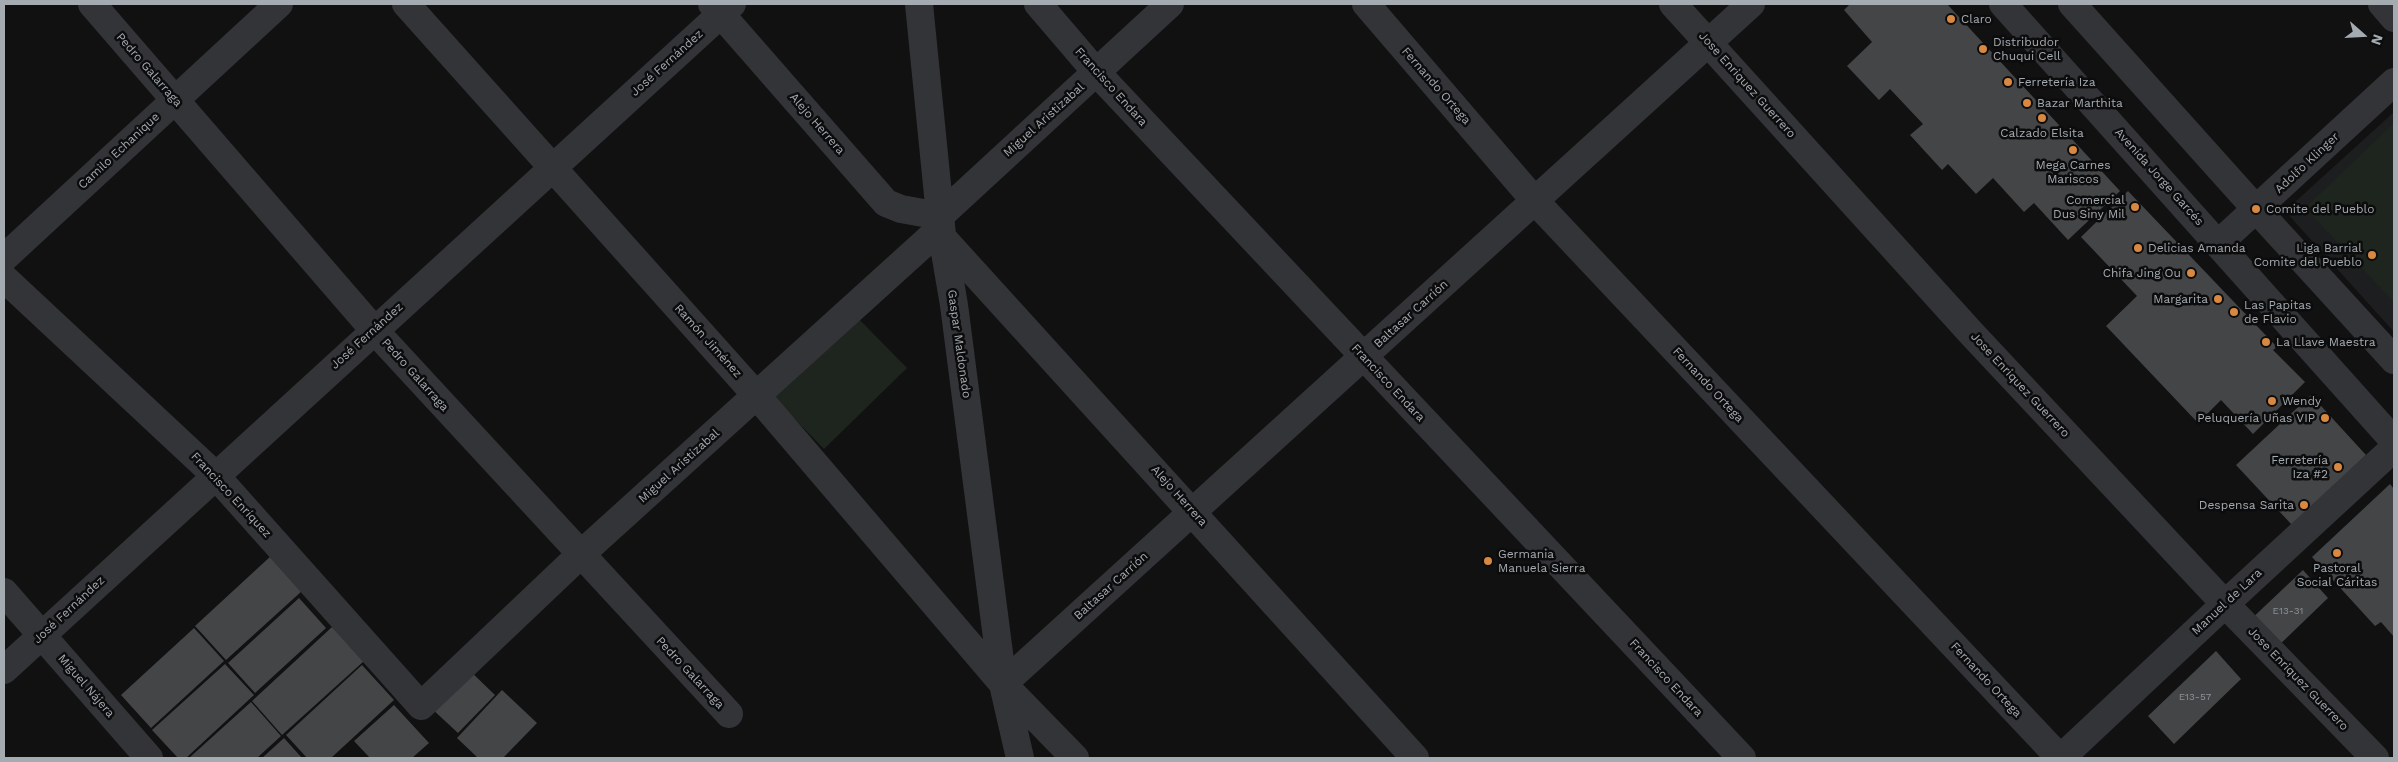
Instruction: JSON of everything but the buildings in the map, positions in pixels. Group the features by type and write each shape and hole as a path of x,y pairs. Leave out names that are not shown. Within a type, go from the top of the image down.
{"street":[{"name":"Pedro Galarraga","path":"92,4 374,330 729,714"},
{"name":"Camilo Echanique","path":"4,258 279,4"},
{"name":"Ramón Jiménez","path":"406,4 757,396 1003,684 1075,758"},
{"name":"Gaspar Maldonado","path":"919,4 941,225 954,305 1003,684 1020,758"},
{"name":"Francisco Endara","path":"1038,4 1097,73 1742,758"},
{"name":"Miguel Aristizabal","path":"421,706 580,555 936,234 941,225 1170,4"},
{"name":"Fernando Ortega","path":"1366,4 1535,201 2061,758"},
{"name":"Jose Enriquez Guerrero","path":"1673,4 1972,334 2225,604 2375,758"},
{"name":"Baltasar Carrión","path":"1003,684 1751,4"},
{"name":"Avenida Jorge Garcés","path":"2003,4 2219,243 2394,441"},
{"path":"2072,4 2256,210 2394,360"},
{"path":"2382,4 2394,18"},
{"name":"José Fernández","path":"4,670 552,168 722,7"},
{"name":"Alejo Herrera","path":"722,7 886,203 941,225 1193,512 1415,758"},
{"name":"Adolfo Klinger","path":"2219,243 2394,82"},
{"name":"Francisco Enríquez","path":"4,278 215,475 421,706"},
{"name":"Manuel de Lara","path":"2061,758 2394,448"},
{"name":"Miguel Nájera","path":"4,592 149,758"}],"shaded area":[{"name":"Liga Barrial Comite del Pueblo","path":"2394,112 2394,332 2285,211"},
{"name":"Liga Barrial Comite del Pueblo","path":"2394,123 2394,302 2305,208"},
{"path":"855,315 907,368 824,449 772,396"}],"place":[{"name":"Claro","path":"1951,19"},
{"name":"Distribudor Chuqui Cell","path":"1983,49"},
{"name":"Ferretería Iza","path":"2008,82"},
{"name":"Bazar Marthita","path":"2027,103"},
{"name":"Calzado Elsita","path":"2042,118"},
{"name":"Mega Carnes Mariscos","path":"2073,150"},
{"name":"Comercial Dus Siny Mil","path":"2135,207"},
{"name":"Comite del Pueblo","path":"2256,209"},
{"name":"Delicias Amanda","path":"2138,248"},
{"name":"Liga Barrial Comite del Pueblo","path":"2372,255"},
{"name":"Chifa Jing Ou","path":"2191,273"},
{"name":"Margarita","path":"2218,299"},
{"name":"Las Papitas de Flavio","path":"2234,312"},
{"name":"La Llave Maestra","path":"2266,342"},
{"name":"Wendy","path":"2272,401"},
{"name":"Peluquería Uñas VIP","path":"2325,418"},
{"name":"Ferretería Iza #2","path":"2338,467"},
{"name":"Despensa Sarita","path":"2304,505"},
{"name":"Pastoral Social Cáritas","path":"2337,553"},
{"name":"Germania Manuela Sierra","path":"1488,561"}]}
